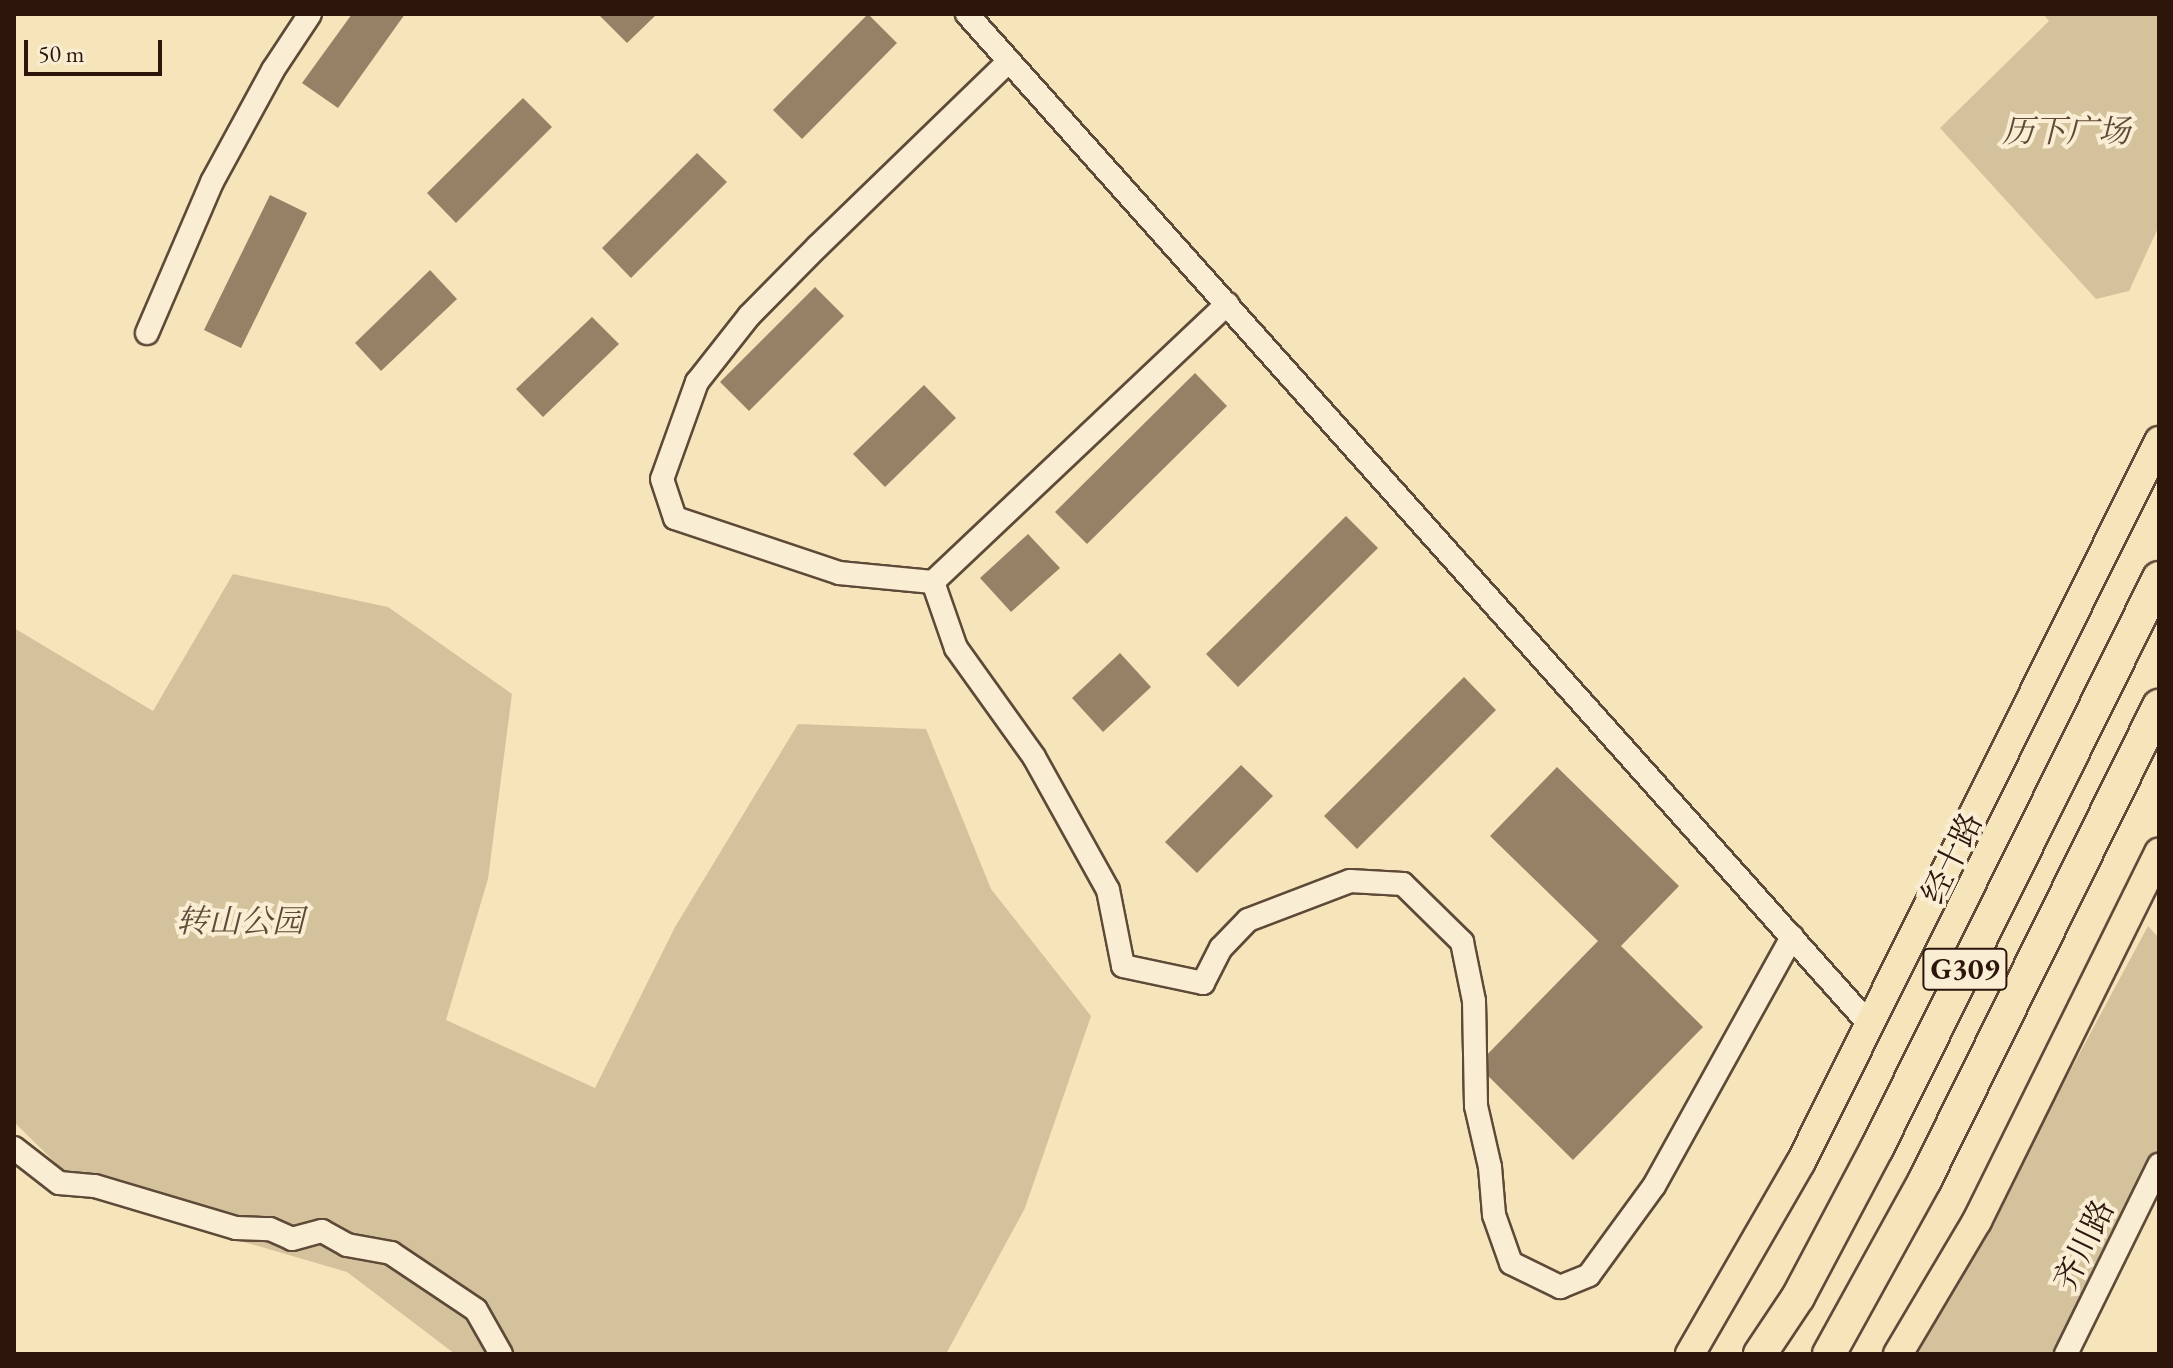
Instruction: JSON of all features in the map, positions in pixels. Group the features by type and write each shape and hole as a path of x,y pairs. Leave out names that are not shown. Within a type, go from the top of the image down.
{"highway":[{"name":"经十路","path":"1760,1354 1798,1297 1877,1148 2159,578"},
{"name":"G309","path":"1829,1354 1925,1180 2159,706"}],"main road":[{"name":"经十路","path":"1690,1354 1746,1265 2159,441"},
{"path":"1898,1354 1977,1221 2150,896 2159,852"}],"street":[{"path":"147,333 212,182 273,70 310,14"},
{"path":"967,14 1869,1024"},
{"path":"1009,61 749,316 697,382 662,479 675,518 839,573 933,582 1227,304"},
{"path":"933,582 956,648 975,667 1034,757 1108,890 1123,966 1203,983 1221,948 1248,920 1350,881 1403,884 1462,942 1474,1001 1476,1106 1490,1167 1494,1215 1511,1263 1560,1287 1589,1275 1654,1186 1792,937"},
{"path":"14,1148 59,1183 95,1186 236,1228 270,1229 292,1239 322,1231 347,1245 391,1253 476,1310 501,1354"},
{"name":"齐川路","path":"2066,1354 2159,1165"}],"green space":[{"name":"历下广场","path":"2043,14 2159,14 2159,226 2129,291 2096,299 1940,128 2049,21"},
{"name":"转山公园","path":"233,574 388,607 512,694 488,879 446,1020 595,1088 675,927 798,724 926,729 991,889 1091,1016 1025,1208 946,1354 455,1354 347,1272 90,1197 14,1122 14,628 153,711"},
{"path":"2148,926 2159,938 2159,1169 2059,1354 1918,1354"}],"building":[{"path":"352,14 405,14 338,108 302,83"},
{"path":"598,14 657,14 627,43"},
{"path":"868,14 897,43 802,139 773,110"},
{"path":"523,98 552,127 456,223 427,193"},
{"path":"697,153 727,182 631,278 602,248"},
{"path":"270,195 307,213 241,348 204,330"},
{"path":"430,270 457,299 381,371 355,343"},
{"path":"815,287 844,316 749,411 720,382"},
{"path":"592,317 619,344 543,417 516,389"},
{"path":"1195,373 1227,406 1087,544 1055,512"},
{"path":"924,385 956,418 885,487 853,454"},
{"path":"1346,516 1378,548 1238,687 1206,654"},
{"path":"1028,534 1060,568 1011,612 980,578"},
{"path":"1120,653 1151,687 1103,732 1072,698"},
{"path":"1464,677 1496,710 1357,849 1324,816"},
{"path":"1241,765 1273,796 1197,873 1165,842"},
{"path":"1557,767 1679,886 1621,946 1703,1027 1573,1160 1477,1065 1598,941 1490,836"}]}
